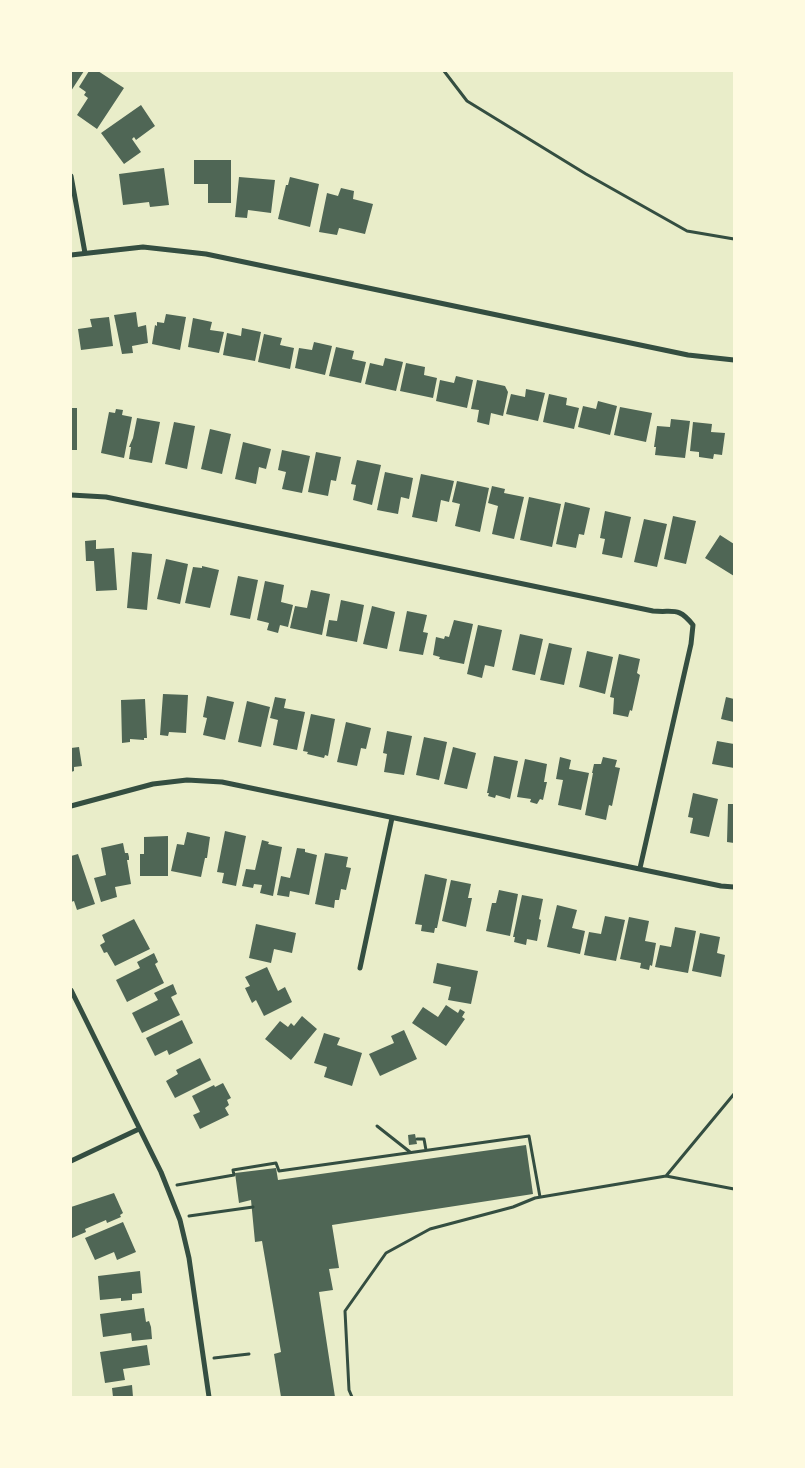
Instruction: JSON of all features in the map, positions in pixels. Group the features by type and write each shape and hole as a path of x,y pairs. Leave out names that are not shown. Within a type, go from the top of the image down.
{"street":[{"path":"71,176 86,253"},
{"path":"71,255 143,247 206,254 688,355 734,360"},
{"path":"71,495 106,497 652,610 676,610 686,617 693,626 692,638 640,868"},
{"path":"71,806 153,784 187,780 214,781 721,886 734,887"},
{"path":"360,968 392,818"},
{"path":"71,990 161,1172 179,1217 189,1258 209,1397"},
{"path":"71,1161 139,1129"}],"path":[{"path":"444,71 467,101 586,174 687,231 734,239"},
{"path":"666,1176 734,1094"},
{"path":"377,1126 410,1152"},
{"path":"167,1187 234,1175 233,1170 276,1163 279,1171 529,1136 540,1197"},
{"path":"417,1139 424,1139 426,1150"},
{"path":"352,1397 349,1390 345,1311 386,1253 430,1229 513,1207 535,1198 666,1176 734,1190"},
{"path":"179,1217 253,1207"},
{"path":"203,1359 249,1354"}],"building":[{"path":"71,71 84,71 71,91"},
{"path":"89,71 98,71 124,88 97,129 77,115 88,98 84,95 86,92 79,87"},
{"path":"141,105 155,126 136,140 134,137 132,139 141,152 124,164 101,133"},
{"path":"194,160 231,160 231,203 208,203 208,184 194,184"},
{"path":"164,168 169,205 150,207 149,202 123,205 119,174"},
{"path":"239,177 275,180 271,213 248,210 247,218 235,217"},
{"path":"290,177 319,184 310,227 278,219 286,185 288,185"},
{"path":"341,188 354,191 353,199 373,204 365,234 339,228 337,235 319,232 327,193 338,196"},
{"path":"136,312 138,327 146,325 148,343 132,346 133,353 122,354 114,315"},
{"path":"166,314 186,317 180,350 152,344 155,325 157,326 157,322 164,323"},
{"path":"109,317 113,346 81,350 78,329 92,327 90,319"},
{"path":"193,318 212,322 210,330 224,332 219,353 188,347"},
{"path":"242,328 261,332 255,361 223,355 227,333 241,336"},
{"path":"264,334 282,338 280,345 294,348 290,369 258,362"},
{"path":"314,342 332,346 325,375 295,368 299,348 312,350"},
{"path":"336,347 354,351 352,359 366,362 361,383 329,376"},
{"path":"385,358 403,362 396,391 365,384 370,363 383,366"},
{"path":"406,363 425,367 424,375 437,378 433,398 400,391"},
{"path":"456,376 473,380 467,408 436,401 440,380 454,383"},
{"path":"477,380 505,386 508,392 503,416 491,413 489,425 477,422 479,410 471,409"},
{"path":"526,389 545,393 538,421 506,414 511,394 525,397"},
{"path":"549,394 567,398 566,405 579,408 574,429 543,422"},
{"path":"598,401 617,406 610,435 578,427 583,406 596,409"},
{"path":"620,407 652,413 646,442 614,435"},
{"path":"71,408 77,408 77,450 71,450"},
{"path":"116,409 123,410 122,415 132,417 124,458 101,453 109,412 115,413"},
{"path":"137,418 160,422 152,463 129,459 131,447 129,447"},
{"path":"671,419 690,421 685,458 655,455 656,447 654,447 657,426 670,427"},
{"path":"174,422 195,426 187,469 165,464"},
{"path":"693,422 712,424 711,432 725,433 722,455 714,454 713,459 699,457 699,452 690,451"},
{"path":"210,429 231,434 222,474 201,469"},
{"path":"243,442 271,449 266,469 259,467 256,484 235,479"},
{"path":"282,450 310,456 302,493 282,489 286,472 278,470"},
{"path":"316,452 341,457 336,481 331,480 328,496 308,492"},
{"path":"357,460 381,465 372,505 353,500 356,485 351,484"},
{"path":"385,472 413,478 409,499 401,497 398,514 377,510"},
{"path":"421,474 454,481 449,502 441,500 437,522 412,517"},
{"path":"457,481 489,488 480,532 455,526 460,504 452,502"},
{"path":"492,486 505,489 504,493 524,497 514,539 492,534 498,506 488,503"},
{"path":"529,497 561,504 552,547 520,540"},
{"path":"565,502 590,508 584,535 579,534 576,548 556,544"},
{"path":"605,511 631,517 622,558 602,554 605,539 600,538"},
{"path":"673,516 696,521 686,564 664,559"},
{"path":"644,519 667,524 657,567 634,562"},
{"path":"720,535 734,544 734,576 705,558"},
{"path":"96,540 96,549 114,548 117,590 96,591 94,561 86,561 85,541"},
{"path":"132,552 152,554 147,610 127,608"},
{"path":"166,559 188,564 180,604 157,599"},
{"path":"202,566 219,570 210,608 185,603 193,567 202,568"},
{"path":"238,576 258,580 250,619 230,615"},
{"path":"265,581 284,585 281,602 293,605 288,627 280,625 278,633 267,630 269,623 257,620"},
{"path":"311,590 330,594 322,635 290,628 295,606 307,608"},
{"path":"341,600 364,605 357,642 326,636 329,620 337,621"},
{"path":"372,606 395,612 387,649 363,644"},
{"path":"407,611 427,615 423,632 428,633 423,655 399,651"},
{"path":"454,620 473,624 464,664 439,659 440,657 433,655 436,637 444,639 445,636 449,637"},
{"path":"478,625 502,630 494,667 485,665 482,678 467,674"},
{"path":"520,634 543,639 535,675 512,670"},
{"path":"549,643 572,648 564,685 540,680"},
{"path":"587,651 613,657 605,694 579,687"},
{"path":"619,654 640,659 637,673 640,675 632,711 630,710 628,717 613,714 614,698 610,697"},
{"path":"163,694 188,695 186,733 169,732 168,736 160,735"},
{"path":"207,696 234,702 225,740 203,735 207,718 203,717"},
{"path":"275,697 286,699 284,708 305,712 297,750 273,745 278,720 270,718"},
{"path":"726,697 734,699 734,722 721,719"},
{"path":"145,699 147,738 144,738 144,740 130,739 130,742 122,743 121,700"},
{"path":"247,701 270,707 261,747 238,742"},
{"path":"311,714 335,719 328,756 325,755 324,758 307,754 308,752 303,751"},
{"path":"346,722 371,728 366,749 361,748 357,766 337,762"},
{"path":"387,731 412,736 404,775 384,772 387,754 383,753"},
{"path":"424,737 447,742 439,780 416,775"},
{"path":"717,741 734,744 734,768 712,764"},
{"path":"79,747 82,766 74,767 74,771 71,772 71,748"},
{"path":"453,747 476,753 467,789 444,784"},
{"path":"494,756 518,761 510,799 496,795 495,798 488,796"},
{"path":"560,757 571,760 569,769 589,773 581,810 558,805 563,780 556,779"},
{"path":"603,757 617,760 615,767 620,768 612,806 609,805 606,820 585,815 594,764 601,764"},
{"path":"525,759 547,764 544,782 547,782 543,800 540,799 537,804 530,802 531,799 517,797"},
{"path":"693,793 718,799 709,837 690,833 693,818 688,817"},
{"path":"728,804 734,804 734,843 727,842"},
{"path":"225,831 246,836 236,886 222,883 224,873 217,872"},
{"path":"187,832 210,837 207,858 205,858 201,877 171,871 177,844 184,845"},
{"path":"168,836 168,876 140,876 140,854 144,854 144,837"},
{"path":"262,840 269,842 268,844 282,847 273,896 260,893 262,885 254,884 253,888 242,886 246,869 255,870"},
{"path":"123,843 125,853 128,853 129,857 129,860 127,860 131,884 115,887 117,897 101,902 94,878 106,875 101,848"},
{"path":"297,848 305,849 305,852 317,855 309,895 290,891 289,897 277,895 281,876 290,878"},
{"path":"325,853 348,857 346,867 351,868 346,890 341,889 339,900 335,900 334,908 315,904"},
{"path":"78,854 95,904 77,910 74,901 71,902 71,856"},
{"path":"425,874 447,879 437,928 435,928 434,933 421,931 422,925 415,924"},
{"path":"451,880 471,884 468,898 472,898 466,927 442,921"},
{"path":"499,890 518,894 510,936 486,931 492,903 496,903"},
{"path":"522,895 543,899 537,941 527,939 526,945 514,942 515,937 513,937"},
{"path":"557,905 577,910 572,928 585,931 580,954 547,947"},
{"path":"605,916 625,920 616,961 584,955 589,932 601,934"},
{"path":"629,917 649,921 645,941 656,943 652,966 650,965 649,970 640,968 641,963 620,959"},
{"path":"134,919 150,949 115,966 107,952 104,953 100,945 105,942 102,935"},
{"path":"256,924 296,933 292,953 274,949 271,963 249,958"},
{"path":"675,927 696,931 688,973 655,967 660,945 671,947"},
{"path":"700,933 720,937 717,953 725,955 721,977 692,971"},
{"path":"154,953 158,962 155,964 164,983 127,1002 116,980 140,968 137,962"},
{"path":"437,963 478,971 471,1004 448,1000 451,987 433,983"},
{"path":"267,967 278,991 285,987 292,1002 264,1016 256,1000 252,1003 245,988 250,986 245,977"},
{"path":"173,984 177,994 171,997 180,1015 142,1033 132,1013 158,1000 154,993"},
{"path":"446,1005 458,1013 460,1009 465,1012 462,1017 465,1019 446,1046 412,1023 423,1007 438,1017"},
{"path":"302,1016 317,1029 291,1060 265,1039 280,1021 288,1027 291,1023 294,1026"},
{"path":"182,1020 193,1043 169,1055 167,1050 155,1056 146,1038"},
{"path":"404,1030 417,1059 380,1076 369,1054 394,1043 391,1036"},
{"path":"324,1033 340,1038 337,1045 362,1053 352,1086 324,1077 327,1067 314,1063"},
{"path":"200,1058 211,1080 175,1098 166,1081 178,1074 176,1070"},
{"path":"223,1083 231,1098 227,1100 229,1105 225,1108 229,1115 200,1129 193,1115 200,1112 192,1096 214,1085 215,1087"},
{"path":"415,1134 417,1144 409,1145 408,1135"},
{"path":"526,1145 533,1194 332,1225 339,1268 329,1269 333,1290 319,1292 335,1397 281,1397 274,1354 281,1352 262,1241 255,1242 251,1200 239,1203 235,1173 276,1168 278,1180"},
{"path":"114,1193 123,1213 120,1215 121,1217 107,1223 106,1220 85,1229 86,1232 72,1238 71,1207"},
{"path":"123,1222 136,1252 117,1260 114,1252 95,1260 85,1238"},
{"path":"140,1271 142,1293 132,1294 132,1300 121,1301 121,1298 100,1300 98,1276"},
{"path":"144,1308 146,1322 149,1321 151,1327 152,1339 132,1341 131,1333 103,1337 100,1314"},
{"path":"147,1345 150,1365 123,1369 125,1380 105,1383 100,1352"},
{"path":"132,1385 133,1397 113,1397 112,1388"}]}
